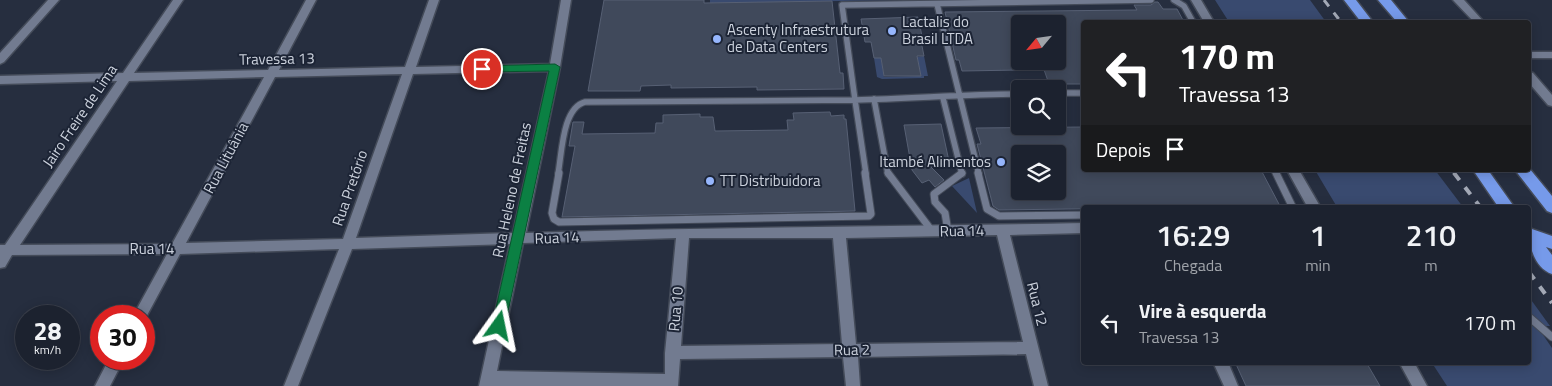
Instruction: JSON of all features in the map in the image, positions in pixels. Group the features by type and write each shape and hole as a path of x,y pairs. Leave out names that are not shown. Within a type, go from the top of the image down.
{"highway":[{"path":"1350,0 1365,20"},
{"path":"1384,0 1401,20"},
{"path":"1481,172 1506,205"},
{"path":"1524,172 1552,207"},
{"path":"1531,236 1552,243"},
{"path":"1531,238 1552,267"}],"street":[{"path":"0,60 54,0"},
{"name":"Jairo Freire de Lima","path":"0,263 5,250 178,0"},
{"name":"Rua Lituânia","path":"146,305 312,0"},
{"name":"Rua Pretório","path":"291,386 348,242 434,0"},
{"name":"Rua Heleno de Freitas","path":"486,382 555,67 566,0"},
{"path":"1196,0 1207,20"},
{"path":"1458,0 1477,20"},
{"path":"1531,55 1552,55"},
{"name":"Travessa 13","path":"0,80 555,67"},
{"path":"1531,81 1552,102"},
{"path":"1294,172 1313,205"},
{"name":"Rua 14","path":"5,250 177,249 348,242 518,240 683,233 839,233 1081,228"},
{"name":"Rua 12","path":"1002,230 1041,386"},
{"name":"Rua 10","path":"671,384 683,233"},
{"path":"839,233 853,386"},
{"name":"Rua 2","path":"672,353 1032,348"},
{"path":"1221,365 1231,386"},
{"path":"1408,365 1420,386"},
{"path":"102,386 111,370"},
{"path":"486,382 671,384"}],"lane":[{"path":"1011,94 959,94 943,98 856,100 579,103 570,109 552,214 554,219 559,222 869,216 871,214 856,100 842,5 1151,0"},
{"path":"1174,0 1184,6 1192,20"},
{"path":"937,4 988,209 999,216 1081,215"},
{"path":"1066,93 1081,93"},
{"path":"943,98 962,175 934,194 935,202 945,213 948,231"},
{"path":"874,99 888,174 932,231"},
{"path":"1275,172 1292,205"},
{"path":"1531,318 1552,337"}],"shaded area":[{"path":"710,0 901,0 710,3"},
{"path":"1215,0 1310,0 1325,20 1228,20"},
{"path":"924,56 928,76 924,76 924,78 882,79 877,77 874,58 881,58 884,77 920,76 917,57"},
{"path":"1316,172 1437,172 1461,205 1336,205"},
{"path":"969,178 977,213 952,186"},
{"path":"1531,300 1550,326 1537,326 1552,348 1552,386 1447,386 1433,365 1531,365"}],"building":[{"name":"Ascenty Infraestrutura de Data Centers","path":"604,0 704,0 704,3 832,1 840,73 843,73 844,89 757,90 757,87 671,88 671,85 641,86 640,91 588,91"},
{"path":"1158,2 1163,9 1177,9 1183,20 1081,20 1081,84 1066,84 1066,80 1048,80 1044,70 1066,70 1066,15 1011,15 1011,70 1020,70 962,71 959,60 956,60 945,12 1137,10 1134,5 1151,5"},
{"path":"918,17 924,56 917,56 921,76 884,76 881,58 874,58 871,42 865,42 861,19"},
{"name":"TT Distribuidora","path":"830,112 831,116 844,115 844,119 846,119 855,211 562,217 575,146 569,146 573,122 584,122 582,134 655,133 656,123 663,123 663,115 700,114 700,117 713,117 715,131 788,130 787,120 794,120 793,113"},
{"path":"941,124 950,166 930,166 944,180 935,187 929,180 922,183 912,170 904,125"},
{"name":"Itambé Alimentos","path":"1066,127 1081,127 1081,172 1262,172 1279,205 1081,205 1081,209 999,210 993,206 977,144 981,144 976,128 1011,128 1011,135 1066,135"},
{"path":"1236,365 1368,365 1380,386 1246,386"}],"railway":[{"path":"1324,0 1339,20"},
{"path":"1454,173 1479,205"},
{"path":"1531,275 1552,303"}],"place":[{"name":"Lactalis do Brasil LTDA","path":"892,31"},
{"name":"Ascenty Infraestrutura de Data Centers","path":"717,39"},
{"name":"Itambé Alimentos","path":"1001,162"},
{"name":"TT Distribuidora","path":"710,181"}],"route":[{"path":"482,69 555,67 499,326"}]}
